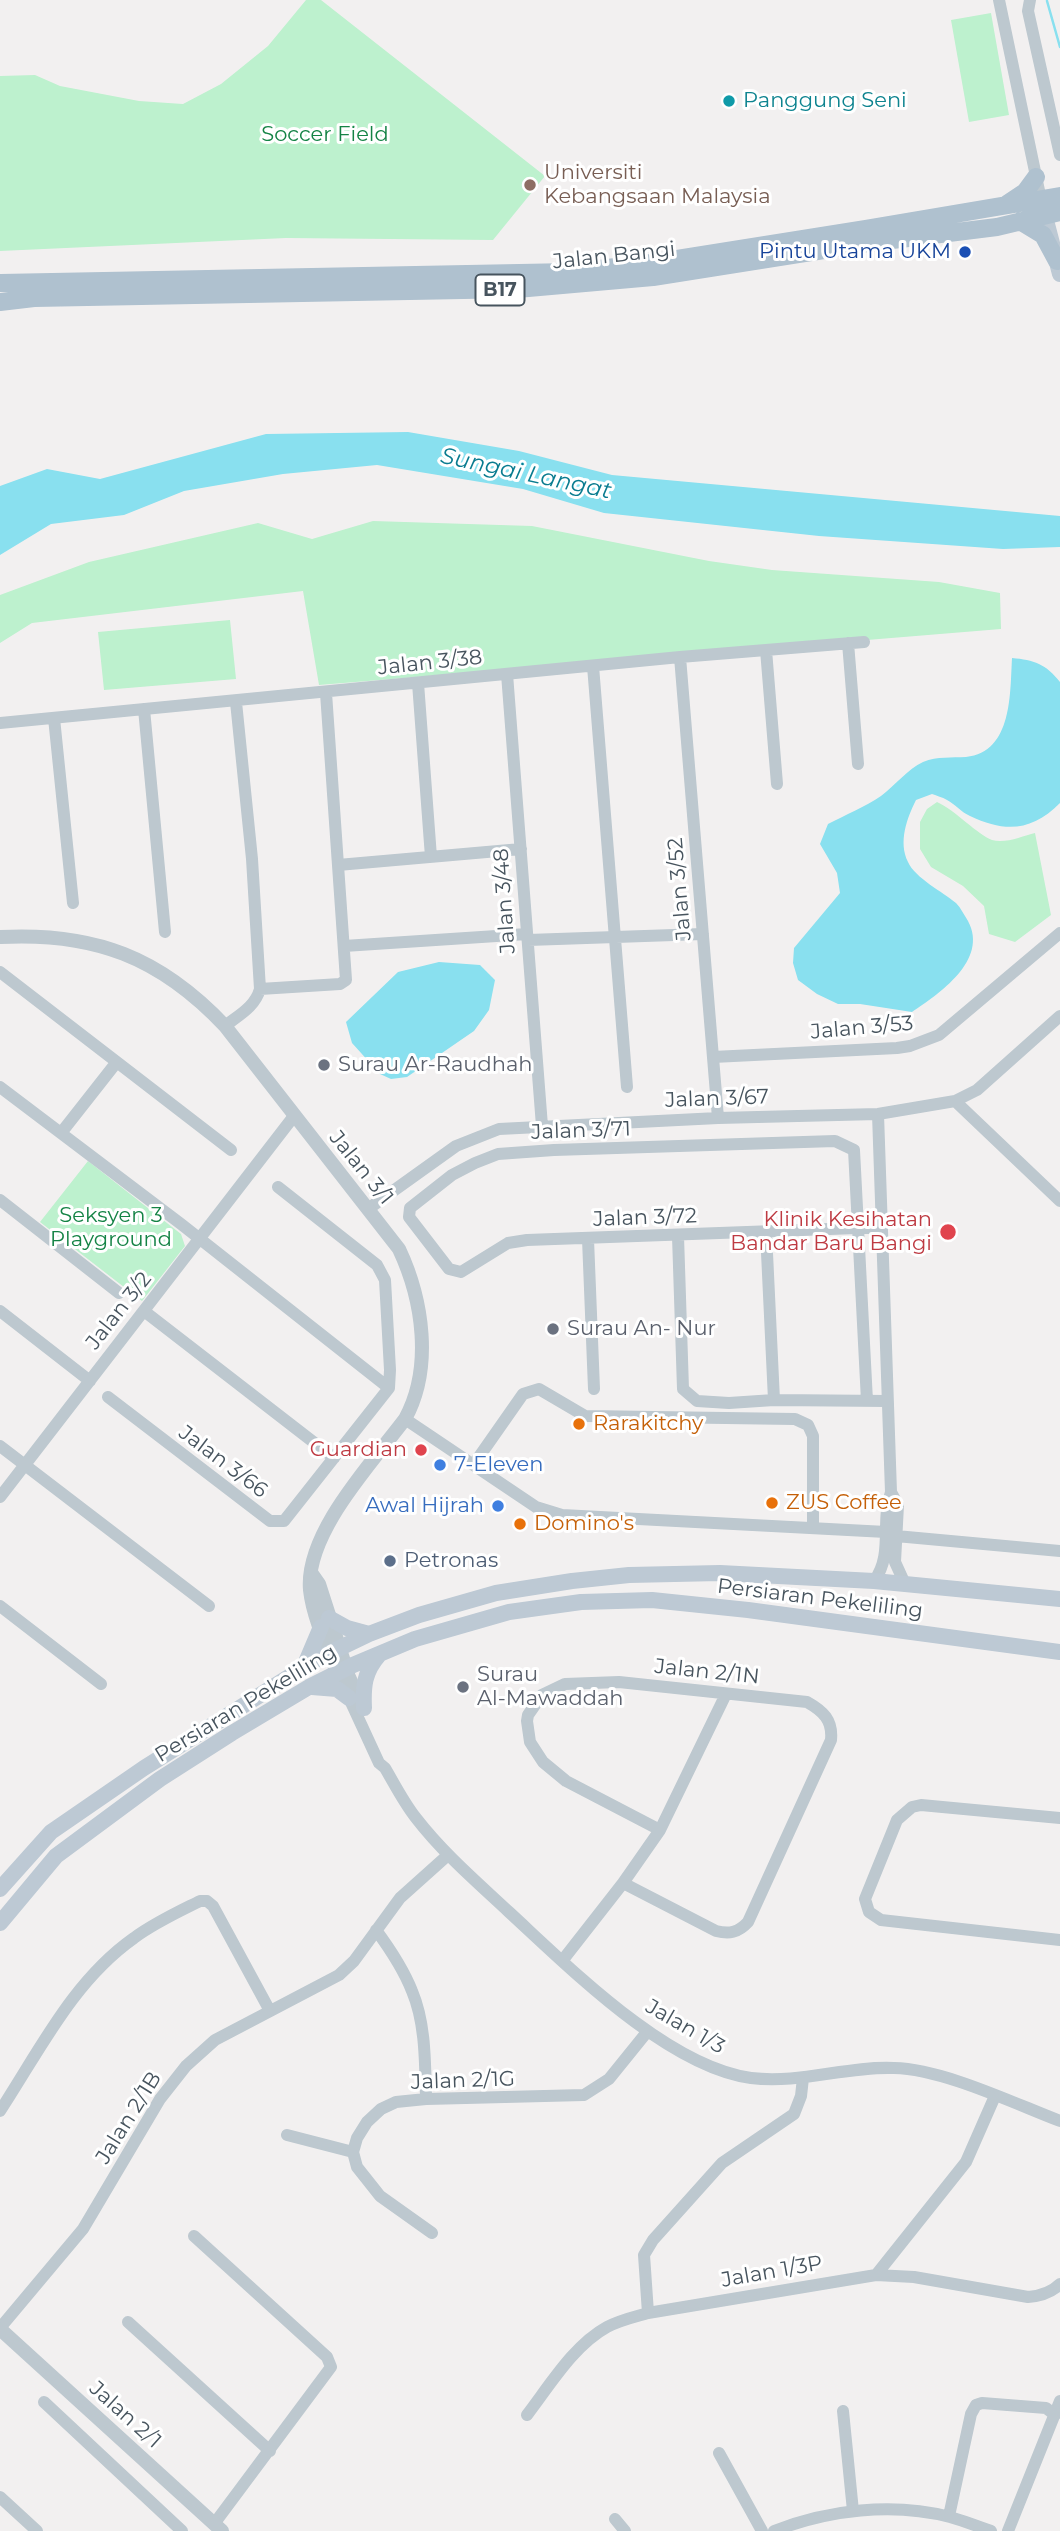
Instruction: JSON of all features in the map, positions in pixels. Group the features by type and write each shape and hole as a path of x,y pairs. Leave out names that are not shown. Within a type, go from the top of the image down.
{"main road":[{"path":"1004,206 1025,192 1036,177"},
{"name":"Jalan Bangi","path":"0,302 34,298 517,289 653,277 868,243 984,229 1020,221 1048,209 1060,196"},
{"name":"Jalan Bangi","path":"0,283 571,272 665,261 1004,206 1048,209"},
{"path":"1048,209 1059,267"},
{"path":"1020,221 1043,235 1059,267"},
{"name":"Persiaran Pekeliling","path":"0,1889 51,1832 144,1768 304,1667 369,1634 419,1615 496,1592 629,1575 720,1573 874,1581 1060,1599"},
{"name":"Persiaran Pekeliling","path":"0,1923 56,1856 160,1779 309,1687 341,1670 415,1639 524,1608 616,1600 652,1600 748,1610 1060,1652"},
{"path":"304,1667 325,1622 369,1634"},
{"path":"364,1708 363,1684 367,1671 380,1653"},
{"path":"309,1687 337,1689 349,1698"}],"street":[{"path":"999,0 1036,177 1048,209"},
{"path":"1030,0 1028,11 1060,155"},
{"name":"Jalan 3/38","path":"0,723 680,657 864,642"},
{"path":"848,643 858,764"},
{"path":"766,650 777,784"},
{"name":"Jalan 3/52","path":"680,657 718,1118"},
{"path":"593,666 627,1087"},
{"name":"Jalan 3/48","path":"507,674 542,1126"},
{"path":"418,683 431,857"},
{"path":"260,989 340,984 346,980 326,692"},
{"path":"225,1026 252,1005 260,989 252,859 236,702"},
{"path":"144,709 165,932"},
{"path":"54,718 73,903"},
{"path":"338,865 521,849"},
{"name":"Jalan 3/53","path":"713,1057 897,1048 920,1043 939,1035 1060,933"},
{"path":"344,946 527,937 703,934"},
{"name":"Jalan 3/1","path":"0,937 48,936 82,940 144,963 194,996 225,1026 400,1249 415,1288 421,1342 419,1374 413,1403 405,1419 326,1525 319,1539 312,1574 319,1584 325,1622 341,1670"},
{"path":"0,972 231,1150"},
{"name":"Jalan 3/67","path":"368,1209 456,1146 499,1129 718,1118 878,1114 955,1101 977,1090 1060,1016"},
{"path":"61,1133 116,1063"},
{"path":"0,1087 200,1239 389,1388"},
{"path":"955,1101 1060,1201"},
{"path":"878,1114 891,1492 886,1506 895,1562 905,1584"},
{"name":"Jalan 3/2","path":"0,1497 294,1116"},
{"name":"Jalan 3/71","path":"461,1272 449,1269 409,1217 408,1212 452,1175 498,1154 835,1141 854,1150 857,1228"},
{"path":"278,1188 377,1265 385,1280 389,1388"},
{"path":"0,1200 119,1293"},
{"path":"857,1228 867,1401"},
{"name":"Jalan 3/72","path":"461,1272 492,1250 508,1243 527,1240 882,1228"},
{"path":"766,1232 774,1400"},
{"path":"678,1236 682,1389 697,1401 887,1401"},
{"path":"588,1239 594,1389"},
{"path":"0,1311 90,1381"},
{"path":"144,1311 334,1458"},
{"name":"Jalan 3/66","path":"108,1397 270,1521 284,1521 389,1388"},
{"path":"474,1464 523,1394 538,1389 585,1416 795,1419 808,1425 813,1436 813,1528"},
{"path":"405,1419 536,1507 562,1516 813,1528 1060,1551"},
{"path":"0,1446 209,1606"},
{"path":"874,1581 885,1563 891,1534"},
{"path":"0,1606 101,1684"},
{"name":"Jalan 1/3","path":"341,1670 349,1698 379,1763 385,1768 415,1817 448,1855 562,1961 647,2032 698,2061 724,2072 750,2078 803,2078 896,2068 932,2073 1060,2121"},
{"name":"Jalan 1/3","path":"341,1670 364,1708 385,1760 385,1768"},
{"name":"Jalan 2/1N","path":"623,1883 716,1931 726,1934 743,1928 831,1740 832,1730 825,1714 807,1702 619,1682 581,1682 555,1687 542,1695 528,1715 530,1742 543,1762 566,1781 660,1829"},
{"path":"562,1961 623,1883 660,1829 726,1694"},
{"path":"1060,1818 921,1805 912,1807 897,1821 867,1890 866,1905 875,1917 881,1920 1060,1940"},
{"name":"Jalan 2/1B","path":"0,2328 83,2229 160,2099 186,2066 215,2040 339,1975 354,1961 400,1898 448,1855"},
{"path":"0,2111 76,1993 106,1961 134,1937 200,1901 214,1906 270,2011"},
{"path":"376,1930 398,1960 413,1992 424,2049 426,2099"},
{"name":"Jalan 2/1G","path":"353,2152 357,2138 367,2122 381,2109 396,2102 426,2099 574,2098 584,2095 609,2079 647,2032"},
{"path":"648,2313 644,2255 653,2240 722,2163 794,2114 801,2096 803,2078"},
{"path":"876,2275 966,2162 995,2095"},
{"path":"287,2135 353,2152 357,2167 380,2196 432,2233"},
{"path":"194,2236 331,2362 329,2373 270,2451 220,2529"},
{"name":"Jalan 1/3P","path":"527,2415 588,2340 605,2328 648,2313 876,2275 915,2277 1028,2297 1042,2296 1060,2284"},
{"path":"128,2322 270,2451"},
{"name":"Jalan 2/1","path":"0,2328 220,2529"},
{"path":"1009,2531 1060,2401"},
{"path":"44,2402 182,2531"},
{"path":"948,2516 974,2408 982,2403 1046,2408 1055,2415"},
{"path":"844,2411 853,2511"},
{"path":"719,2453 762,2531"},
{"path":"0,2497 37,2531"},
{"path":"774,2531 806,2519 853,2511 906,2510 948,2516 991,2531"},
{"path":"615,2519 625,2531"}],"green space":[{"name":"Soccer Field","path":"306,0 321,0 545,176 493,240 286,238 0,251 0,76 35,75 60,86 139,101 183,104 221,84 268,46"},
{"path":"991,13 1009,115 969,122 951,20"},
{"path":"373,521 532,526 709,561 772,570 939,582 1000,593 1001,629 319,685 303,591 32,623 0,643 0,595 89,562 258,523 312,539"},
{"path":"230,620 236,679 104,690 98,632"},
{"path":"937,802 992,840 1008,840 1035,833 1051,915 1015,942 989,934 984,906 963,886 931,867 920,849 920,822 927,809"},
{"name":"Seksyen 3 Playground","path":"88,1161 181,1234 185,1246 142,1301 40,1222"}],"water":[{"name":"Sungai Langat","path":"408,432 519,451 612,475 1060,516 1060,547 1003,549 819,536 604,513 523,489 377,465 283,474 184,491 124,515 51,524 0,555 0,486 47,469 100,479 266,434"},
{"path":"1012,658 1039,664 1060,682 1060,803 1029,824 1007,827 970,816 932,794 916,800 905,830 905,854 917,874 956,903 968,921 973,935 967,962 947,986 912,1012 860,1004 838,1004 817,994 798,980 793,963 794,948 840,893 837,873 820,844 828,824 881,796 923,762 939,758 966,757 981,753 993,744 1006,718"},
{"path":"439,962 480,965 495,980 489,1010 474,1031 407,1077 391,1079 380,1074 352,1043 346,1022 398,972"}],"waterway":[{"path":"1047,1 1060,47"}],"place":[{"name":"Panggung Seni","path":"729,101"},
{"name":"Universiti Kebangsaan Malaysia","path":"530,185"},
{"name":"Pintu Utama UKM","path":"965,252"},
{"name":"Surau Ar-Raudhah","path":"324,1065"},
{"name":"Klinik Kesihatan Bandar Baru Bangi","path":"948,1232"},
{"name":"Surau An- Nur","path":"553,1329"},
{"name":"Rarakitchy","path":"579,1424"},
{"name":"Guardian","path":"421,1450"},
{"name":"7-Eleven","path":"440,1465"},
{"name":"ZUS Coffee","path":"772,1503"},
{"name":"Awal Hijrah","path":"498,1506"},
{"name":"Domino's","path":"520,1524"},
{"name":"Petronas","path":"390,1561"},
{"name":"Surau Al-Mawaddah","path":"463,1687"}]}
